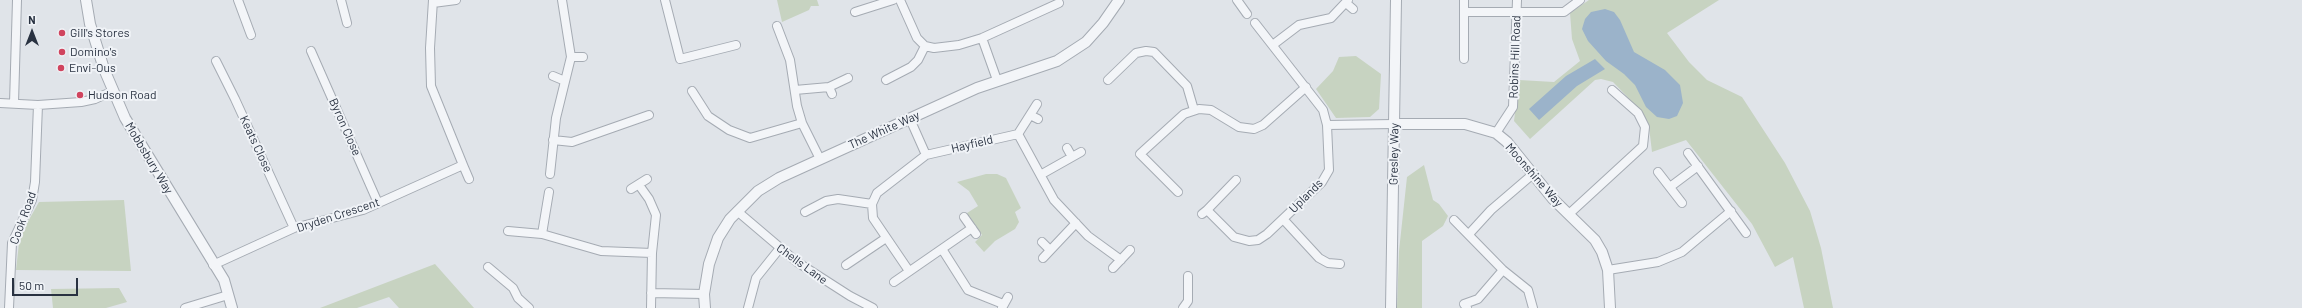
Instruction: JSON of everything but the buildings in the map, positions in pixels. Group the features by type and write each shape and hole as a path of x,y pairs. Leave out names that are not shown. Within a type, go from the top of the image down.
{"street":[{"path":"14,103 17,0"},
{"name":"Mobbsbury Way","path":"86,0 90,24 113,91 125,118 213,265 224,280 232,308"},
{"path":"238,0 251,35"},
{"path":"341,0 347,23"},
{"path":"456,0 433,2 430,48 431,86 469,179"},
{"path":"550,174 556,118 571,57 562,0"},
{"path":"665,0 680,58 736,45"},
{"path":"855,12 893,0"},
{"path":"900,0 915,35 925,46 934,48 947,47 982,38 1059,3"},
{"name":"The White Way","path":"705,308 704,294 713,250 724,227 748,199 768,184 820,159 997,80 1046,66 1077,49 1096,32 1119,0"},
{"path":"1237,0 1247,14"},
{"name":"Gresley Way","path":"1391,308 1396,0"},
{"path":"1464,0 1464,59"},
{"name":"Robins Hill Road","path":"1496,132 1513,107 1517,0"},
{"path":"1464,12 1564,12 1580,0"},
{"path":"1274,44 1299,25 1331,18 1347,1 1353,9"},
{"name":"Uplands","path":"1236,180 1204,212 1234,237 1249,241 1262,238 1283,219 1327,174 1329,160 1327,125 1323,110 1274,44 1255,23"},
{"path":"776,26 790,60 802,123 820,159"},
{"path":"982,38 997,80"},
{"path":"886,80 911,67 918,60 925,46"},
{"name":"Byron Close","path":"311,51 378,203"},
{"path":"1108,80 1136,53 1146,51 1154,52 1187,86 1194,110"},
{"path":"571,57 583,57"},
{"name":"Keats Close","path":"216,61 294,228"},
{"path":"553,76 565,81"},
{"path":"795,90 831,91 848,78"},
{"path":"1178,192 1140,154 1184,114 1194,110 1211,110 1239,127 1254,129 1263,125 1306,87"},
{"path":"1569,214 1643,146 1645,127 1638,112 1612,90"},
{"path":"0,103 38,104 81,102 95,99 113,91"},
{"path":"692,91 708,116 729,130 750,138 802,123"},
{"name":"Cook Road","path":"9,308 12,243 32,200 35,182 38,104"},
{"path":"1036,104 1018,134 1042,174 1054,200 1088,236 1121,260"},
{"path":"1030,115 1038,119"},
{"path":"553,140 572,142 648,116"},
{"path":"910,119 926,155"},
{"path":"1327,125 1394,124"},
{"name":"Moonshine Way","path":"1394,124 1465,124 1496,132 1507,142 1553,199 1595,240 1602,252 1608,270 1610,308"},
{"name":"Hayfield","path":"872,204 881,188 926,155 1018,134"},
{"path":"1067,148 1072,157"},
{"path":"1042,174 1081,152"},
{"path":"1688,153 1731,210 1746,233"},
{"name":"Dryden Crescent","path":"213,265 294,228 363,210 463,165"},
{"path":"1670,187 1698,166"},
{"path":"1658,172 1682,203"},
{"path":"1468,234 1491,210 1533,174"},
{"path":"631,189 647,179"},
{"path":"638,185 649,199 656,215 652,253 651,308"},
{"path":"542,234 549,192"},
{"path":"804,212 832,199 872,204 873,218 909,271"},
{"path":"1608,270 1658,262 1682,252 1731,210"},
{"name":"Chells Lane","path":"737,211 780,248 824,280 873,308"},
{"path":"894,282 942,249 974,231 964,216"},
{"name":"Uplands","path":"1283,219 1319,258 1324,261 1340,264"},
{"path":"1454,220 1503,270 1528,290 1533,308"},
{"path":"1043,258 1076,223"},
{"path":"508,231 542,234 601,251 652,253"},
{"path":"846,265 886,238"},
{"path":"1042,242 1050,250"},
{"path":"748,308 756,278 780,248"},
{"path":"942,249 968,290 1002,306 1008,297"},
{"path":"1113,268 1130,250"},
{"path":"488,267 513,288 518,298 529,308"},
{"path":"1467,308 1464,304 1478,299 1503,270"},
{"path":"1183,308 1188,301 1188,276"},
{"path":"651,293 704,294"},
{"path":"185,308 228,295"}],"green space":[{"path":"777,0 817,0 819,6 811,6 809,10 782,22"},
{"path":"1589,0 1719,0 1667,33 1689,62 1707,80 1742,97 1785,163 1810,211 1821,248 1833,308 1804,308 1793,257 1775,267 1752,224 1686,140 1652,152 1649,127 1641,111 1613,82 1601,79 1595,80 1530,139 1514,121 1519,80 1554,82 1580,61 1572,39 1570,13"},
{"path":"1356,56 1381,74 1379,109 1370,117 1336,118 1316,89 1333,71 1339,57"},
{"path":"1424,165 1433,200 1439,204 1448,216 1443,226 1422,241 1422,308 1397,308 1399,251 1407,177"},
{"path":"986,174 997,174 1006,178 1021,208 1015,212 1019,222 1015,229 995,241 984,252 975,242 982,235 967,213 978,206 969,191 957,182"},
{"path":"124,200 131,271 16,270 19,243 22,232 39,202"},
{"path":"435,264 474,308 399,308 389,297 357,308 320,308"},
{"path":"119,288 127,302 106,308 53,308 51,289"}],"water":[{"path":"1605,9 1614,12 1620,20 1634,52 1665,70 1680,85 1683,103 1677,116 1669,119 1657,117 1646,107 1635,85 1624,74 1606,61 1588,41 1582,29 1585,19 1591,12"},
{"path":"1595,59 1605,69 1577,86 1539,120 1529,109 1566,76"}],"place":[{"name":"Gill's Stores","path":"62,33"},
{"name":"Domino's","path":"62,52"},
{"name":"Envi-Ous","path":"61,68"},
{"name":"Hudson Road","path":"80,95"}]}
